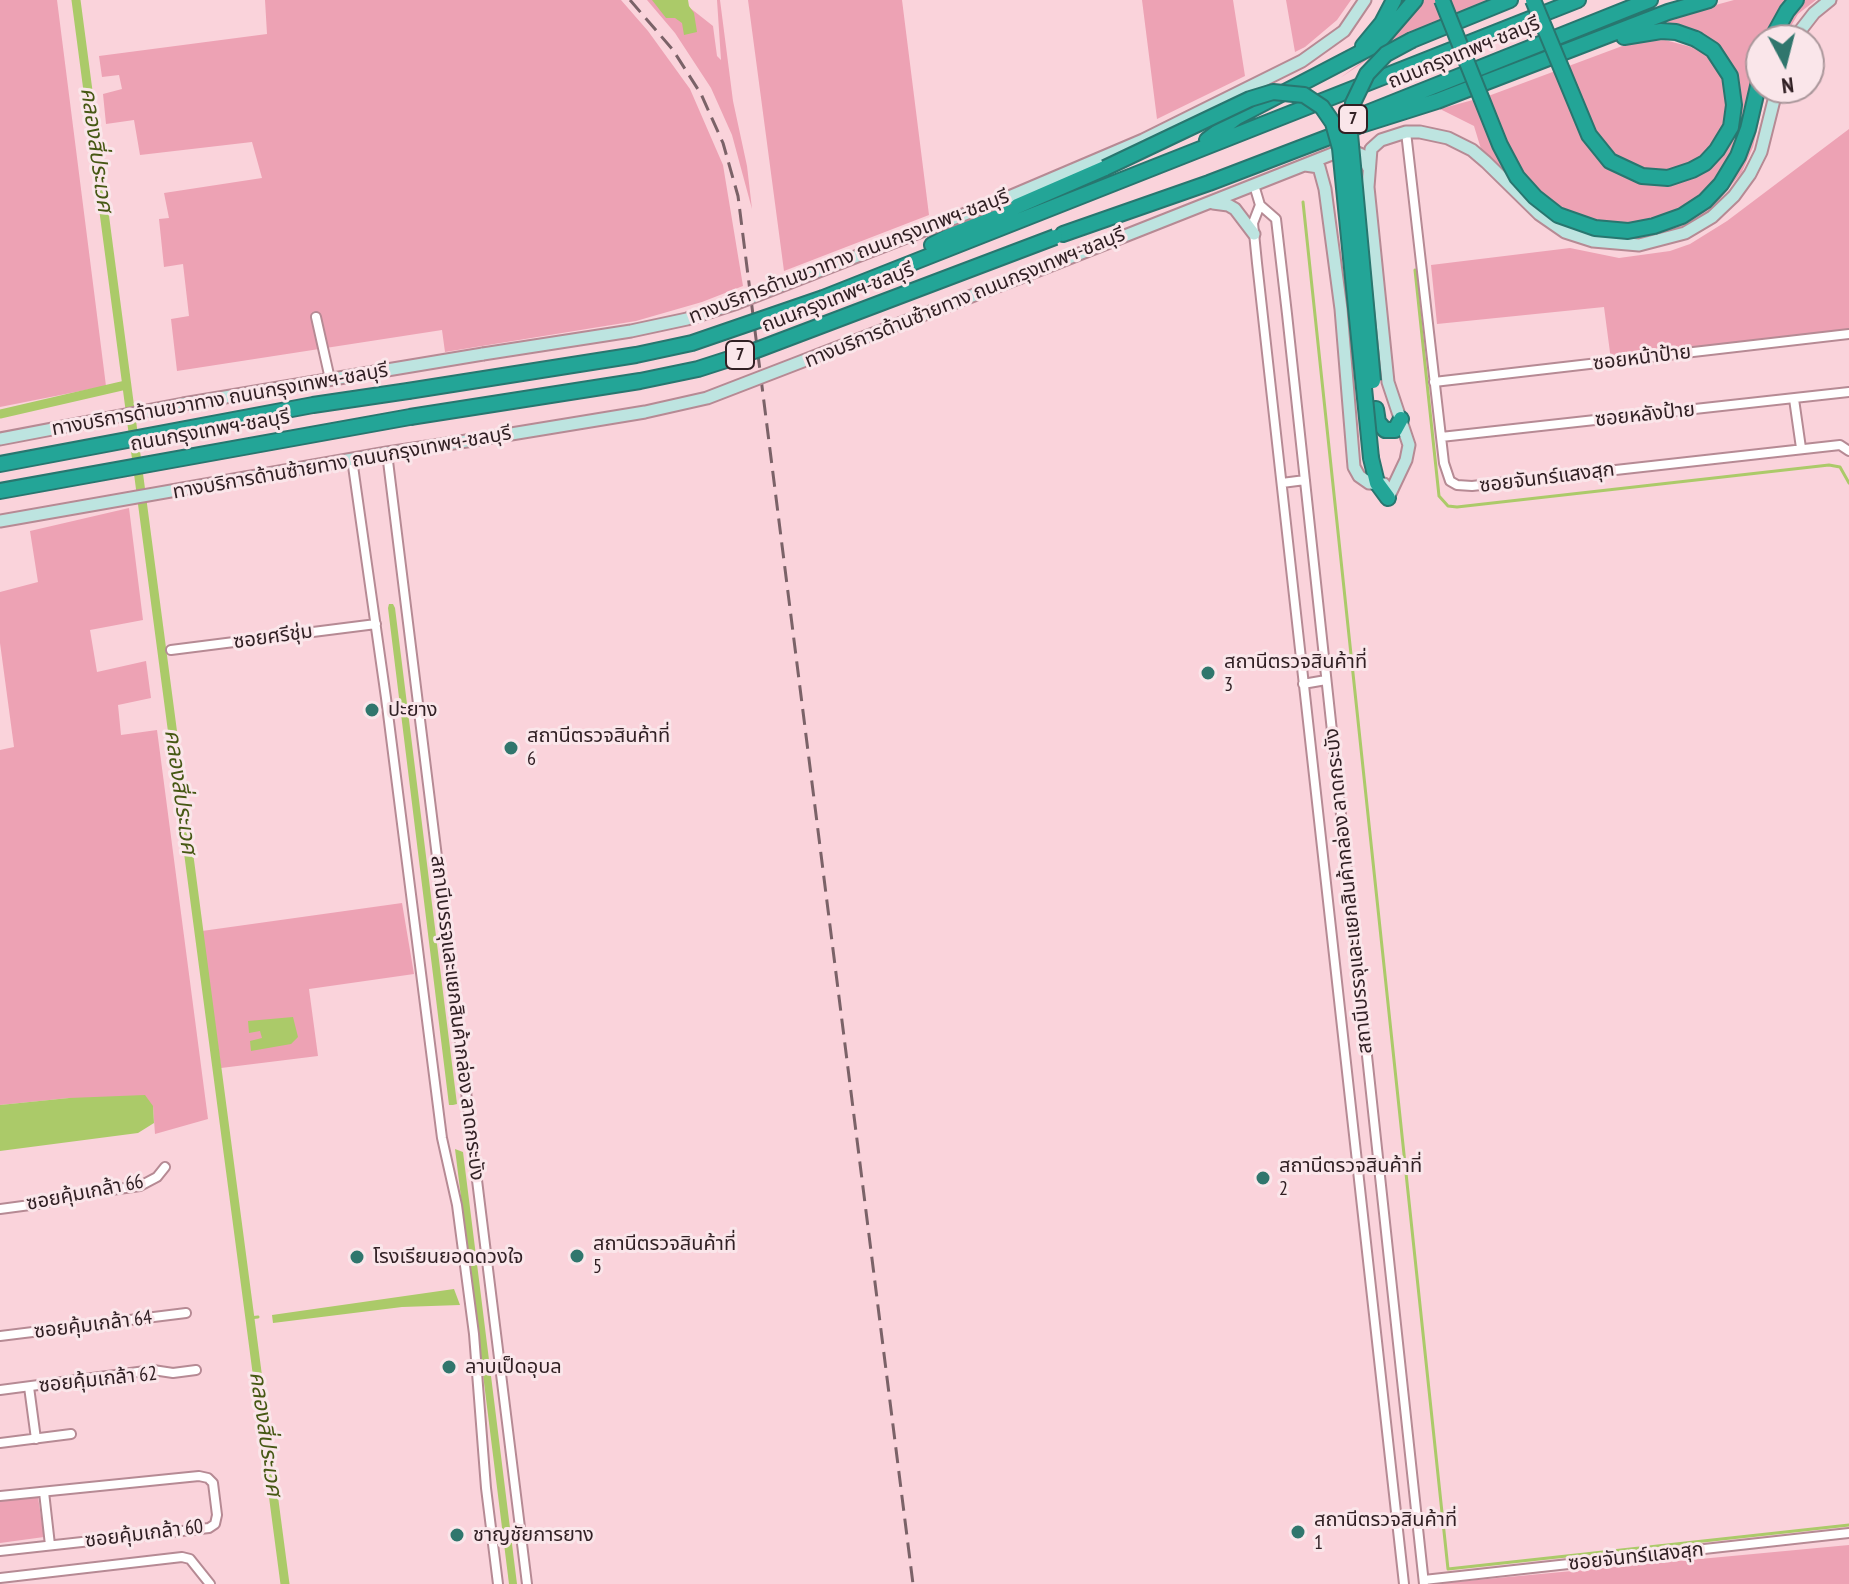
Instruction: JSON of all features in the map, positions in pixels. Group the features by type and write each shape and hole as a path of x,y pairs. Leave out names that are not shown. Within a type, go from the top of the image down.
{"highway":[{"path":"1353,55 1382,23 1394,0"},
{"path":"1191,152 1237,117 1377,44 1415,0"},
{"path":"1442,0 1500,145 1517,177 1535,197 1558,215 1595,228 1628,231 1654,226 1682,216 1705,201 1721,184 1738,156 1754,104"},
{"path":"1401,419 1395,430 1385,430 1378,422 1376,409 1350,134 1353,103 1367,74 1386,54 1412,40 1510,0"},
{"path":"1059,236 1358,126 1511,80 1639,33 1676,32 1696,39 1713,50 1730,76 1734,105 1731,127 1717,150 1705,163 1668,178 1642,176 1610,161 1589,135 1533,0"},
{"name":"ถนนกรุงเทพฯ-ชลบุรี","path":"0,464 313,405 636,355 692,343 823,298 1578,0"},
{"name":"ถนนกรุงเทพฯ-ชลบุรี","path":"0,491 192,454 698,369 754,351 1059,236 1650,0"},
{"path":"1458,94 1668,12 1709,0"},
{"path":"1780,24 1796,0"},
{"path":"879,274 953,234 1148,149 1250,99 1273,92 1304,95 1322,107 1333,123 1340,148 1371,458 1377,483 1388,498"}],"main road":[{"name":"ทางบริการด้านขวาทาง ถนนกรุงเทพฯ-ชลบุรี","path":"0,439 328,374 631,331 687,319 737,303 1009,197 1143,140 1302,61 1344,31 1365,0"},
{"path":"1805,24 1830,0"},
{"path":"1388,498 1406,460 1409,445 1388,382 1368,168 1371,149 1381,140 1406,132 1438,135 1472,150 1539,214 1565,232 1608,244 1639,245 1685,233 1712,217 1734,196 1761,152 1773,104"},
{"name":"ทางบริการด้านซ้ายทาง ถนนกรุงเทพฯ-ชลบุรี","path":"0,521 387,453 645,412 707,398 1300,165 1332,154 1355,152 1362,155 1368,168"},
{"path":"1300,165 1314,165 1322,174 1341,309 1354,467 1359,476 1369,483 1397,480"},
{"path":"1204,203 1219,203 1235,209 1254,234"}],"street":[{"name":"ซอยจันทร์แสงสุก","path":"1406,132 1441,437 1448,476 1457,485 1465,487 1801,448 1840,445 1849,451"},
{"name":"สถานีบรรจุและแยกสินค้ากล่อง ลาดกระบัง","path":"1254,185 1260,205 1276,219 1424,1582"},
{"name":"สถานีบรรจุและแยกสินค้ากล่อง ลาดกระบัง","path":"1260,205 1253,223 1254,234 1404,1584"},
{"path":"316,317 328,374"},
{"name":"ซอยหน้าป้าย","path":"1434,382 1849,334"},
{"name":"ซอยหลังป้าย","path":"1441,437 1849,392"},
{"path":"1794,399 1801,448"},
{"name":"สถานีบรรจุและแยกสินค้ากล่อง ลาดกระบัง","path":"387,453 527,1584"},
{"name":"สถานีบรรจุและแยกสินค้ากล่อง ลาดกระบัง","path":"352,459 442,1138 457,1205 474,1334 486,1488 498,1584"},
{"path":"1282,483 1305,480"},
{"name":"ซอยศรีชุ่ม","path":"171,650 376,624"},
{"path":"1303,684 1326,680"},
{"name":"ซอยคุ้มเกล้า 66","path":"0,1209 140,1186 157,1177 165,1167"},
{"name":"ซอยคุ้มเกล้า 64","path":"0,1336 186,1313"},
{"name":"ซอยคุ้มเกล้า 62","path":"0,1390 153,1370 173,1373 196,1370"},
{"path":"29,1387 36,1439"},
{"path":"0,1443 71,1434"},
{"name":"ซอยคุ้มเกล้า 60","path":"0,1496 199,1476 213,1483 217,1515 215,1524 209,1528 0,1551"},
{"path":"44,1492 50,1545"},
{"name":"ซอยจันทร์แสงสุก","path":"1424,1582 1849,1533"},
{"path":"0,1578 182,1557 190,1559 210,1584"}],"shaded area":[{"path":"0,0 57,0 106,386 0,407"},
{"path":"265,0 621,0 690,89 723,165 743,286 702,302 636,321 445,352 442,330 177,371 171,319 189,316 183,264 164,267 159,219 169,218 164,193 262,178 252,142 140,155 134,120 106,124 103,94 122,89 119,75 102,77 99,56 267,34"},
{"path":"647,0 680,0 713,26 717,56 721,60 717,0 720,0 733,101 747,166 752,209 732,135 711,88 675,33"},
{"path":"652,0 688,0 697,32 684,35 682,23 675,18 666,18"},
{"path":"748,0 902,0 929,215 784,271"},
{"path":"1142,0 1233,0 1245,76 1157,119"},
{"path":"1286,0 1351,0 1337,20 1295,52"},
{"path":"1424,0 1492,0 1409,32 1340,78 1402,27"},
{"path":"1734,0 1816,0 1798,14 1792,24 1745,24 1745,104 1763,104 1753,147 1742,172 1714,207 1676,229 1632,239 1590,236 1557,222 1481,149 1474,126 1440,109 1491,95 1633,42 1665,40 1691,47 1699,32 1657,21"},
{"path":"1849,129 1849,331 1611,360 1604,307 1437,324 1431,265 1570,248 1619,258 1670,251 1690,244 1727,221"},
{"path":"129,508 143,620 90,630 97,672 146,661 151,698 118,705 121,735 157,730 208,1119 155,1134 153,1106 69,1098 0,1105 0,750 14,747 0,643 0,592 38,582 30,531"},
{"path":"389,604 395,608 457,1104 453,1105 449,1105"},
{"path":"402,903 414,974 309,989 318,1056 221,1068 202,931"},
{"path":"293,1017 298,1037 291,1044 251,1051 250,1041 262,1038 260,1031 249,1033 248,1021"},
{"path":"145,1095 153,1106 154,1123 138,1133 0,1151 0,1105"},
{"path":"455,1149 463,1152 517,1584 509,1584"},
{"path":"454,1289 460,1305 402,1307 273,1323 272,1315"},
{"path":"38,1497 44,1537 0,1543 0,1501"},
{"path":"1849,1545 1849,1584 1434,1584"}],"waterway":[{"name":"คลองสี่ประเวศ","path":"76,0 285,1584"},
{"path":"1303,202 1448,1569 1849,1525"},
{"path":"1415,270 1439,496 1448,506 1829,465 1840,467 1849,483"},
{"path":"0,414 126,385"},
{"name":"คลองสี่ประเวศ","path":"249,1318 258,1317"}],"railway":[{"path":"630,0 673,50 701,94 723,143 738,196 913,1584"}],"place":[{"name":"สถานีตรวจสินค้าที่ 3","path":"1208,673"},
{"name":"ปะยาง","path":"372,710"},
{"name":"สถานีตรวจสินค้าที่ 6","path":"511,748"},
{"name":"สถานีตรวจสินค้าที่ 2","path":"1263,1178"},
{"name":"สถานีตรวจสินค้าที่ 5","path":"577,1256"},
{"name":"โรงเรียนยอดดวงใจ","path":"357,1257"},
{"name":"ลาบเป็ดอุบล","path":"449,1367"},
{"name":"สถานีตรวจสินค้าที่ 1","path":"1298,1532"},
{"name":"ชาญชัยการยาง","path":"457,1535"}]}
